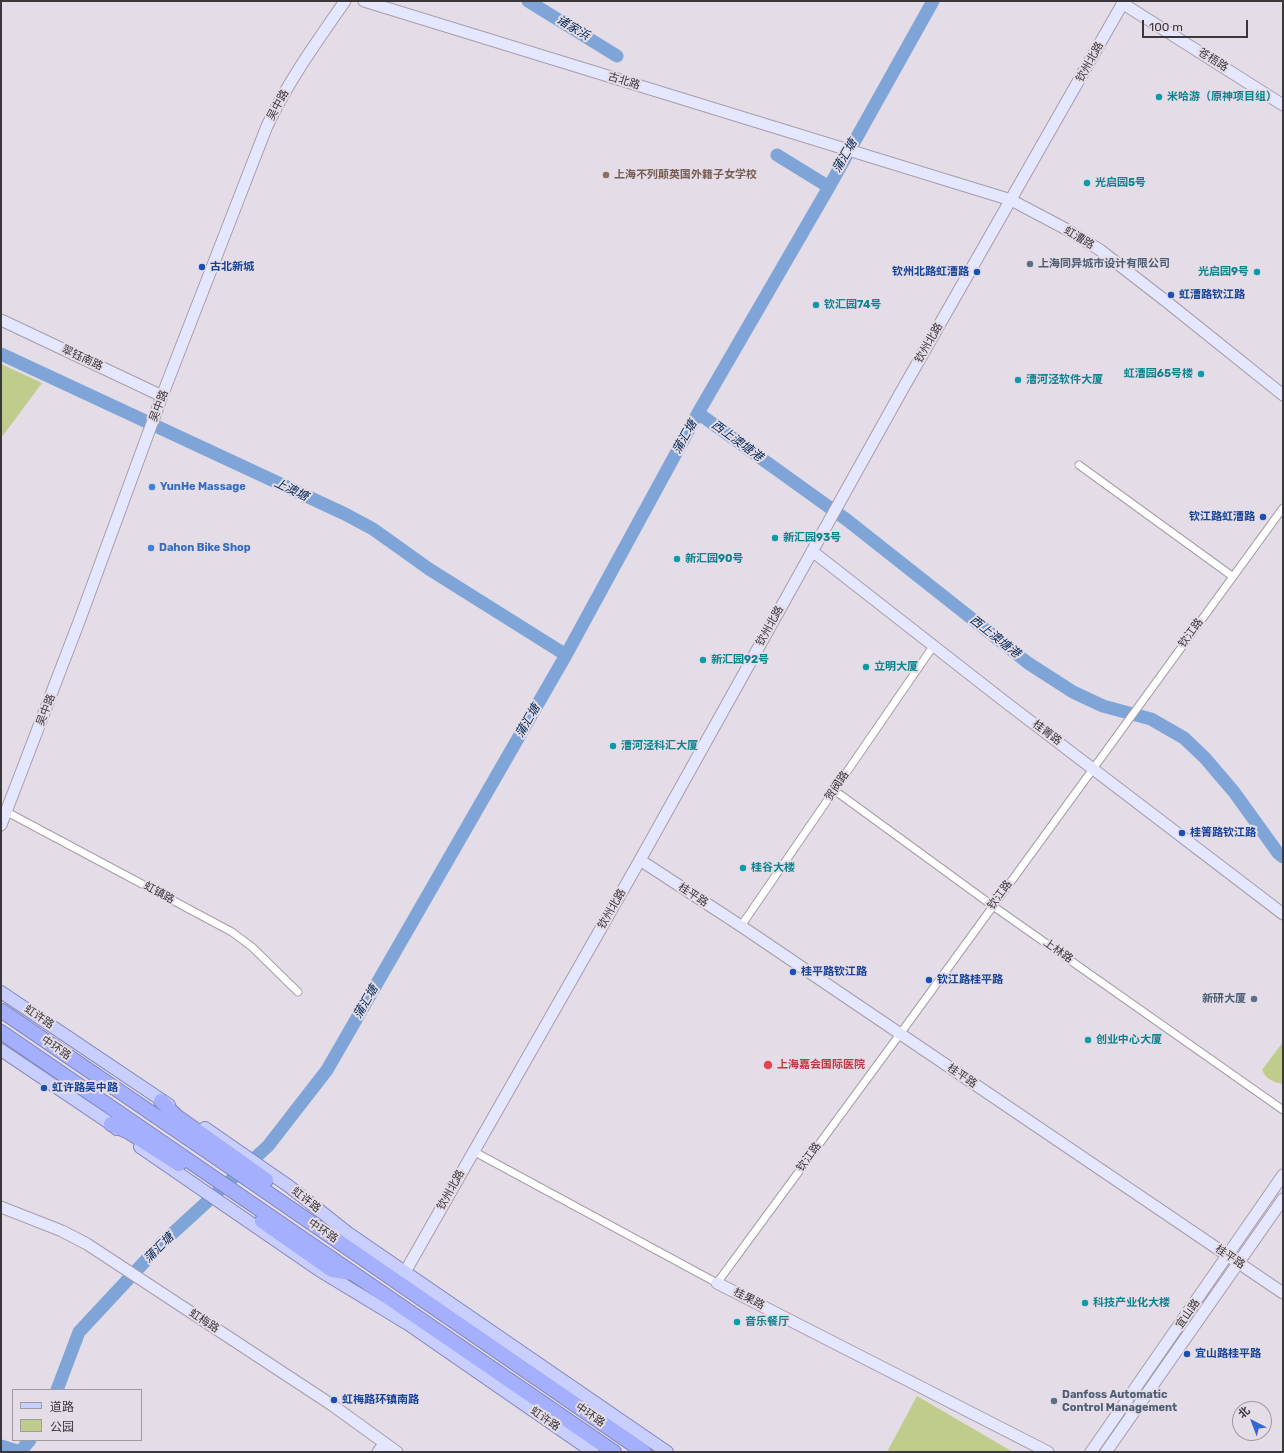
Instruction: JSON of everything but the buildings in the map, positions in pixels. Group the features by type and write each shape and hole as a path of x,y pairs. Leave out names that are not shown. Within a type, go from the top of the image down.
{"highway":[{"name":"中环路","path":"2,1011 227,1153 263,1179 328,1234 644,1452"},
{"name":"中环路","path":"1,1032 238,1204 356,1274 614,1452"},
{"path":"161,1101 176,1116 227,1153"},
{"path":"111,1124 129,1132 202,1179"}],"main road":[{"name":"虹许路","path":"1,992 161,1101"},
{"path":"1,1050 111,1124"},
{"name":"虹许路","path":"263,1179 290,1187 348,1233 667,1452"},
{"name":"虹许路","path":"238,1204 324,1274 408,1324 593,1452"}],"street":[{"name":"吴中路","path":"1,825 80,619 157,409 266,126 296,71 345,1"},
{"name":"古北路","path":"364,1 884,161"},
{"name":"苍梧路","path":"1123,2 1283,104"},
{"name":"钦州北路","path":"405,1272 640,860 838,504 1123,2"},
{"name":"虹漕路","path":"884,161 1011,200 1070,232 1100,250 1283,395"},
{"name":"翠钰南路","path":"1,320 162,396"},
{"path":"1079,465 1232,576"},
{"name":"钦江路","path":"717,1283 1283,508"},
{"name":"桂箐路","path":"812,551 1283,914"},
{"name":"贺阀路","path":"741,926 934,645"},
{"name":"上林路","path":"834,790 993,906 1283,1110"},
{"name":"虹镇路","path":"7,812 232,932 252,947 298,992"},
{"name":"桂平路","path":"640,860 741,926 1283,1293"},
{"name":"桂果路","path":"473,1151 717,1283 1048,1452"},
{"name":"宜山路","path":"1091,1452 1283,1175"},
{"name":"宜山路","path":"1106,1452 1283,1199"},
{"name":"虹梅路","path":"1,1207 62,1231 87,1244 332,1405 381,1448 397,1452"}],"green space":[{"path":"1,364 42,383 1,438"},
{"path":"1283,1042 1283,1084 1271,1080 1262,1070"},
{"path":"917,1396 1013,1452 887,1452"}],"waterway":[{"name":"诸家浜","path":"528,1 617,56"},
{"name":"蒲汇塘","path":"57,1389 79,1332 162,1243 268,1146 327,1070 566,655 698,413 829,187 933,1"},
{"name":"诸家浜","path":"777,155 829,187"},
{"name":"上澳塘","path":"1,354 345,514 373,529 429,569 566,655"},
{"name":"西上澳塘港","path":"698,413 847,520 1028,663 1073,692 1103,706 1151,719 1184,738 1205,758 1234,792 1278,853 1283,857"},
{"name":"蒲汇塘","path":"20,1452 29,1441"},
{"path":"1,1446 20,1452"}],"place":[{"name":"米哈游（原神项目组）","path":"1159,97"},
{"name":"上海不列颠英国外籍子女学校","path":"606,175"},
{"name":"光启园5号","path":"1087,183"},
{"name":"上海同异城市设计有限公司","path":"1030,264"},
{"name":"古北新城","path":"202,267"},
{"name":"钦州北路虹漕路","path":"977,272"},
{"name":"光启园9号","path":"1257,272"},
{"name":"虹漕路钦江路","path":"1171,295"},
{"name":"钦汇园74号","path":"816,305"},
{"name":"虹漕园65号楼","path":"1201,374"},
{"name":"漕河泾软件大厦","path":"1018,380"},
{"name":"YunHe Massage","path":"152,487"},
{"name":"钦江路虹漕路","path":"1263,517"},
{"name":"新汇园93号","path":"775,538"},
{"name":"Dahon Bike Shop","path":"151,548"},
{"name":"新汇园90号","path":"677,559"},
{"name":"新汇园92号","path":"703,660"},
{"name":"立明大厦","path":"866,667"},
{"name":"漕河泾科汇大厦","path":"613,746"},
{"name":"桂箐路钦江路","path":"1182,833"},
{"name":"桂谷大楼","path":"743,868"},
{"name":"桂平路钦江路","path":"793,972"},
{"name":"钦江路桂平路","path":"929,980"},
{"name":"新研大厦","path":"1254,999"},
{"name":"创业中心大厦","path":"1088,1040"},
{"name":"上海嘉会国际医院","path":"768,1065"},
{"name":"虹许路吴中路","path":"44,1088"},
{"name":"科技产业化大楼","path":"1085,1303"},
{"name":"音乐餐厅","path":"737,1322"},
{"name":"宜山路桂平路","path":"1187,1354"},
{"name":"虹梅路环镇南路","path":"334,1400"},
{"name":"Danfoss Automatic Control Management","path":"1054,1401"}]}
